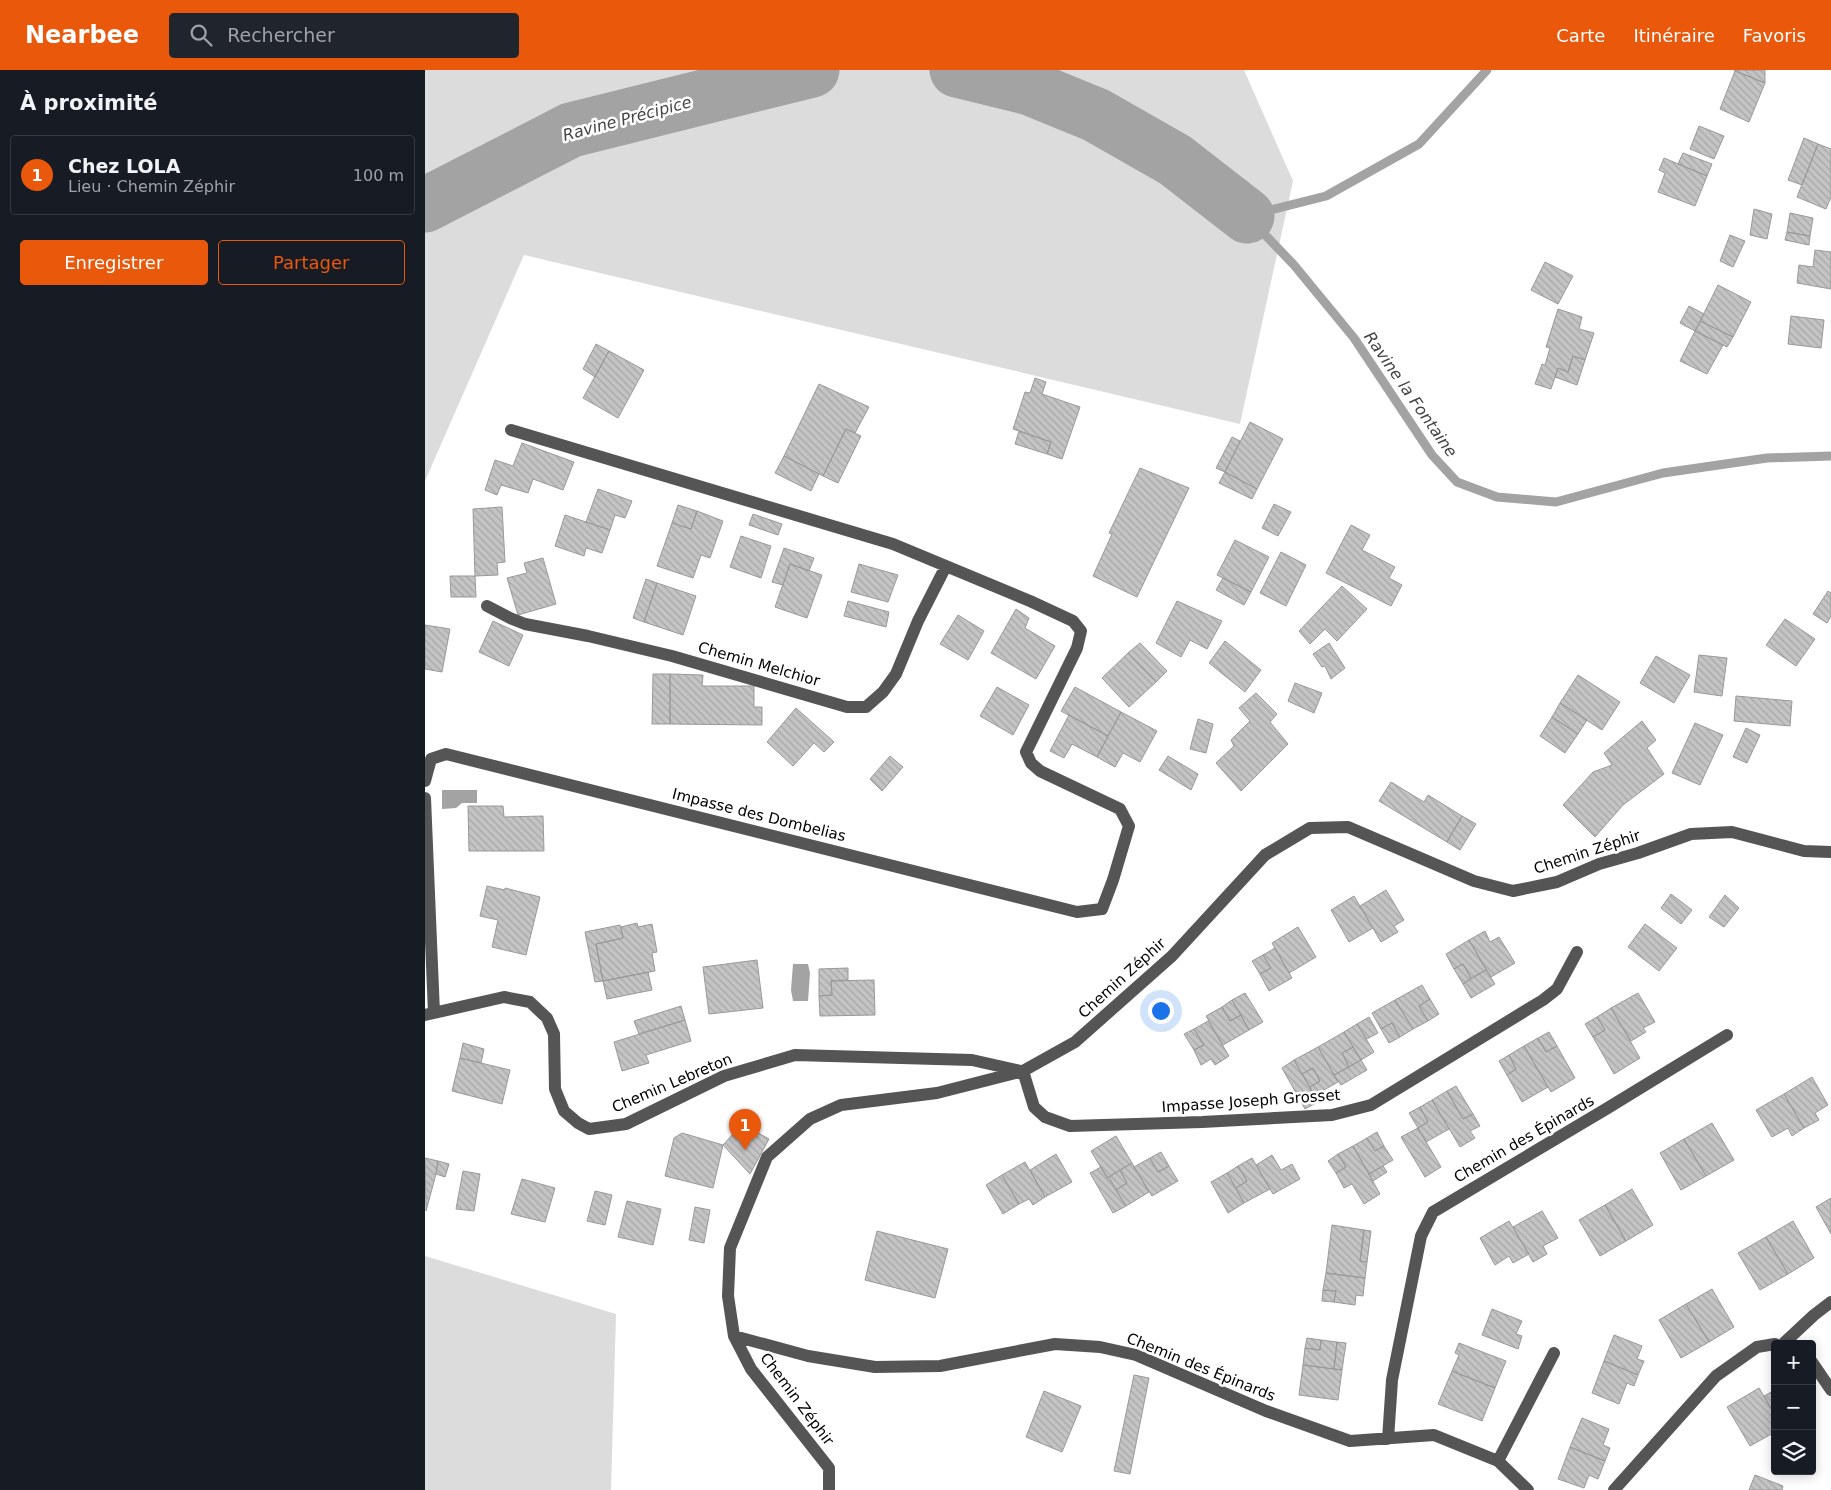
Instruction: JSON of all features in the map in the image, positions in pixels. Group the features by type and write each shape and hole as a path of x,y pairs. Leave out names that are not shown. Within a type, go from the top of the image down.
{"street":[{"path":"511,430 893,544 946,566"},
{"name":"Chemin Melchior","path":"487,606 525,624 588,636 672,656 847,707 866,707 883,692 896,674 946,566"},
{"name":"Impasse des Dombelias","path":"425,781 431,758 446,754 1077,912 1102,909 1129,826 1120,809 1040,771 1031,763 1026,752 1077,648 1081,631 1073,621 946,566"},
{"path":"425,798 430,1014"},
{"name":"Chemin Zéphir","path":"829,1490 829,1468 751,1369 734,1336 728,1296 730,1248 767,1157 810,1119 841,1105 937,1093 1023,1071 1075,1042 1172,956 1265,854 1310,828 1348,828 1474,881 1513,891 1557,882 1599,864 1638,853 1691,834 1732,832 1804,851 1831,852"},
{"name":"Impasse Joseph Grosset","path":"1023,1071 1034,1107 1045,1117 1070,1126 1202,1122 1332,1115 1371,1105 1543,1000 1557,989 1577,952"},
{"name":"Chemin Lebreton","path":"430,1014 504,997 530,1002 547,1018 554,1034 555,1088 564,1111 578,1123 589,1129 626,1124 724,1076 795,1055 972,1060 1023,1071"},
{"name":"Chemin des Épinards","path":"1389,1438 1394,1370 1421,1236 1433,1212 1607,1110 1727,1035"},
{"path":"1786,1340 1831,1302"},
{"name":"Chemin des Épinards","path":"734,1336 808,1356 875,1367 940,1366 1055,1344 1101,1347 1136,1355 1266,1411 1349,1442 1434,1435 1498,1461 1528,1490"},
{"path":"1614,1490 1716,1376 1757,1347 1771,1345"},
{"path":"1498,1461 1553,1353"},
{"path":"1816,1368 1831,1390"}],"shaded area":[{"path":"425,70 1244,70 1293,181 1240,424 524,255 425,481"},
{"path":"442,790 477,790 477,803 462,803 456,808 442,809"},
{"path":"793,964 808,964 810,973 808,1001 793,1001 791,990"},
{"path":"425,1256 616,1314 611,1490 425,1490"}],"building":[{"path":"1765,70 1765,83 1735,71"},
{"path":"1735,71 1765,83 1749,122 1720,109"},
{"path":"1699,126 1724,136 1714,159 1690,149"},
{"path":"1804,138 1818,144 1802,185 1788,180"},
{"path":"1818,144 1831,149 1831,197 1826,209 1797,197"},
{"path":"1683,153 1712,164 1707,176 1678,164"},
{"path":"1664,158 1707,176 1695,206 1658,192 1665,173 1659,170"},
{"path":"1754,209 1772,214 1767,239 1750,235"},
{"path":"1790,213 1813,218 1810,236 1787,232"},
{"path":"1787,232 1810,236 1809,245 1785,240"},
{"path":"1730,235 1745,241 1733,267 1720,261"},
{"path":"1815,250 1831,252 1831,289 1797,283 1799,265 1813,267"},
{"path":"1545,262 1573,276 1558,304 1531,290"},
{"path":"1718,285 1751,302 1733,337 1700,321"},
{"path":"1689,306 1704,314 1695,331 1680,323"},
{"path":"1558,309 1582,317 1579,329 1594,333 1585,360 1573,356 1568,372 1558,368 1551,389 1535,384 1542,364 1545,365 1550,348 1546,347"},
{"path":"1791,316 1824,320 1821,348 1788,344"},
{"path":"1700,321 1733,337 1727,347 1695,331"},
{"path":"1695,331 1723,345 1707,374 1680,361"},
{"path":"596,344 609,351 595,377 583,369"},
{"path":"609,351 644,370 618,418 583,398"},
{"path":"1573,356 1585,360 1577,385 1555,377 1558,368 1568,372"},
{"path":"1035,378 1046,382 1042,394 1080,407 1062,459 1047,454 1051,442 1013,429 1025,392 1030,393"},
{"path":"819,384 869,407 855,433 846,429 823,476 784,456"},
{"path":"1250,422 1283,439 1257,489 1225,472"},
{"path":"846,429 861,436 838,483 823,476"},
{"path":"1019,431 1051,442 1047,454 1015,444"},
{"path":"1232,437 1240,441 1225,472 1216,468"},
{"path":"522,443 574,462 563,490 533,479 528,493 501,485 497,495 485,490 495,460 513,466"},
{"path":"784,456 819,474 811,491 775,473"},
{"path":"1140,468 1189,488 1137,597 1093,576 1112,534 1109,533"},
{"path":"1225,472 1257,489 1252,499 1219,483"},
{"path":"598,489 632,501 625,518 615,515 610,530 586,522"},
{"path":"1274,504 1291,512 1278,536 1262,528"},
{"path":"678,505 697,511 691,529 672,523"},
{"path":"502,507 505,562 497,563 498,575 475,576 473,509"},
{"path":"697,511 723,521 710,558 701,555 693,578 657,566 672,523 691,529"},
{"path":"753,514 782,524 778,535 749,525"},
{"path":"565,515 610,530 602,553 586,548 584,556 555,546"},
{"path":"1351,525 1370,535 1362,550 1395,567 1389,578 1402,585 1391,606 1326,573"},
{"path":"741,536 771,546 761,578 730,567"},
{"path":"1235,540 1269,557 1251,592 1217,575"},
{"path":"784,548 814,558 809,571 790,564 783,585 772,582"},
{"path":"1281,552 1306,565 1286,606 1260,593"},
{"path":"543,558 556,604 518,615 507,578 527,573 524,563"},
{"path":"790,564 822,575 807,618 775,607"},
{"path":"859,564 898,575 888,602 851,592"},
{"path":"450,576 475,576 476,597 451,597"},
{"path":"1223,578 1251,592 1244,605 1216,590"},
{"path":"646,579 657,583 644,622 633,618"},
{"path":"657,583 696,596 683,635 644,622"},
{"path":"1342,586 1367,609 1337,641 1325,629 1310,644 1299,631"},
{"path":"1828,591 1831,593 1831,616 1827,623 1813,614"},
{"path":"848,601 889,612 886,627 844,616"},
{"path":"1177,601 1222,621 1207,649 1190,640 1181,657 1156,643"},
{"path":"1016,609 1029,618 1025,628 1055,646 1036,679 991,653"},
{"path":"958,615 984,631 968,660 940,644"},
{"path":"1785,619 1815,639 1796,666 1766,645"},
{"path":"493,621 523,635 509,666 479,652"},
{"path":"425,625 450,629 442,672 425,669"},
{"path":"1225,641 1261,670 1245,692 1209,663"},
{"path":"1140,643 1167,671 1156,682 1128,653"},
{"path":"1329,643 1345,668 1331,679 1325,666 1322,667 1313,654"},
{"path":"1128,653 1156,682 1129,707 1102,678"},
{"path":"1699,655 1727,658 1722,696 1694,692"},
{"path":"1656,656 1690,675 1674,703 1640,683"},
{"path":"653,674 670,674 670,724 652,724"},
{"path":"670,674 703,675 702,686 754,686 754,707 762,707 762,725 670,724"},
{"path":"1578,675 1620,702 1602,730 1560,703"},
{"path":"1295,683 1322,693 1314,713 1288,701"},
{"path":"997,687 1029,705 1013,735 980,716"},
{"path":"1075,687 1121,712 1108,736 1061,711"},
{"path":"1256,693 1277,714 1270,722 1288,744 1241,791 1216,763 1234,746 1231,740 1250,721 1239,708"},
{"path":"1736,696 1792,701 1790,726 1734,721"},
{"path":"1560,703 1587,720 1578,734 1552,717"},
{"path":"796,708 834,742 824,752 814,743 793,766 767,742"},
{"path":"1121,712 1157,731 1140,762 1123,753 1115,767 1097,757"},
{"path":"1069,715 1108,736 1097,757 1072,744 1064,758 1050,751"},
{"path":"1552,717 1578,734 1565,753 1540,736"},
{"path":"1198,719 1213,724 1206,753 1190,749"},
{"path":"1642,721 1656,740 1647,748 1664,774 1623,805 1595,837 1563,805 1593,772 1612,765 1604,753"},
{"path":"1695,723 1723,735 1700,785 1672,773"},
{"path":"1746,728 1760,735 1747,763 1733,757"},
{"path":"890,756 903,767 882,791 870,779"},
{"path":"1168,756 1198,774 1191,790 1159,770"},
{"path":"1391,782 1424,802 1428,795 1462,816 1447,842 1379,801"},
{"path":"468,806 503,806 504,817 543,816 544,851 469,851"},
{"path":"1462,816 1476,824 1460,850 1447,842"},
{"path":"487,886 505,890 505,888 540,897 526,955 492,947 498,920 480,916"},
{"path":"1386,890 1404,920 1394,926 1398,932 1381,942 1360,906"},
{"path":"1671,894 1692,910 1681,924 1661,908"},
{"path":"1725,895 1739,908 1724,927 1709,917"},
{"path":"1354,896 1373,928 1349,942 1331,910"},
{"path":"637,923 638,927 652,924 657,952 652,953 655,971 603,981 596,944 623,938 621,927"},
{"path":"1645,924 1677,948 1659,971 1628,947"},
{"path":"620,925 623,938 596,944 603,981 595,982 585,932"},
{"path":"1298,927 1316,957 1289,973 1272,943"},
{"path":"1485,931 1490,942 1499,937 1515,963 1491,977 1469,940"},
{"path":"1469,940 1486,970 1471,978 1463,964 1454,969 1446,954"},
{"path":"1275,948 1292,978 1269,991 1260,974 1271,968 1263,955"},
{"path":"1263,955 1271,968 1260,974 1252,961"},
{"path":"757,960 763,1008 709,1014 703,967"},
{"path":"1463,964 1471,978 1463,984 1454,969"},
{"path":"848,968 848,980 831,981 832,995 819,996 819,969"},
{"path":"1486,970 1495,984 1471,998 1463,984"},
{"path":"648,972 652,990 607,999 603,981"},
{"path":"874,980 875,1015 820,1016 819,996 832,995 831,981"},
{"path":"1422,985 1430,999 1419,1006 1428,1021 1413,1029 1395,1000"},
{"path":"1245,993 1263,1022 1249,1030 1232,1000"},
{"path":"1638,993 1655,1022 1643,1028 1646,1032 1631,1041 1611,1008"},
{"path":"1430,999 1439,1014 1428,1021 1419,1006"},
{"path":"1232,1000 1241,1015 1230,1021 1222,1007"},
{"path":"1395,1000 1413,1029 1400,1037 1392,1023 1381,1029 1372,1013"},
{"path":"681,1006 685,1020 639,1034 634,1021"},
{"path":"1222,1007 1230,1021 1241,1015 1249,1030 1223,1045 1206,1016"},
{"path":"1611,1008 1640,1058 1614,1074 1593,1037 1605,1030 1597,1017"},
{"path":"1369,1017 1378,1033 1367,1039 1357,1024"},
{"path":"1597,1017 1605,1030 1593,1037 1585,1024"},
{"path":"685,1020 691,1041 646,1055 649,1063 622,1071 614,1042"},
{"path":"1208,1021 1229,1056 1215,1065 1211,1059 1201,1065 1194,1050 1204,1045 1194,1029"},
{"path":"1392,1023 1400,1037 1389,1043 1381,1029"},
{"path":"1357,1024 1374,1052 1361,1060 1344,1032"},
{"path":"1194,1029 1204,1045 1194,1050 1184,1034"},
{"path":"1344,1032 1353,1047 1342,1053 1349,1067 1334,1075 1318,1047"},
{"path":"1549,1032 1557,1046 1546,1052 1538,1038"},
{"path":"1538,1038 1546,1052 1557,1046 1575,1078 1551,1092 1524,1046"},
{"path":"463,1043 484,1049 481,1063 460,1058"},
{"path":"1524,1046 1548,1087 1522,1102 1507,1075 1516,1069 1509,1055"},
{"path":"1318,1047 1338,1082 1315,1095 1310,1087 1320,1081 1313,1068 1302,1074 1294,1060"},
{"path":"1353,1047 1361,1060 1349,1067 1342,1053"},
{"path":"1509,1055 1516,1069 1507,1075 1499,1061"},
{"path":"460,1058 510,1070 502,1104 452,1091"},
{"path":"1294,1060 1318,1102 1305,1109 1282,1068"},
{"path":"1361,1060 1367,1070 1341,1085 1334,1075"},
{"path":"1313,1068 1320,1081 1310,1087 1302,1074"},
{"path":"1812,1077 1828,1105 1815,1113 1819,1120 1804,1128 1784,1094"},
{"path":"1456,1086 1473,1114 1463,1119 1447,1091"},
{"path":"1447,1091 1463,1119 1473,1114 1480,1126 1470,1131 1475,1138 1460,1147 1432,1100"},
{"path":"1784,1094 1804,1128 1792,1136 1788,1128 1772,1137 1756,1110"},
{"path":"1432,1100 1449,1129 1426,1142 1418,1128 1428,1122 1420,1107"},
{"path":"1420,1107 1428,1122 1418,1128 1409,1113"},
{"path":"1712,1123 1734,1160 1706,1176 1684,1139"},
{"path":"742,1124 769,1139 750,1174 723,1145"},
{"path":"1418,1128 1441,1167 1425,1177 1401,1137"},
{"path":"1377,1132 1384,1146 1375,1151 1367,1138"},
{"path":"682,1133 723,1145 713,1188 665,1176 674,1138"},
{"path":"1116,1136 1132,1163 1107,1178 1091,1151"},
{"path":"1367,1138 1375,1151 1384,1146 1393,1160 1369,1174 1353,1146"},
{"path":"1684,1139 1706,1176 1681,1190 1660,1153"},
{"path":"1353,1146 1380,1194 1364,1204 1352,1184 1344,1188 1336,1173 1346,1167 1338,1154"},
{"path":"1161,1152 1169,1166 1158,1172 1150,1158"},
{"path":"1056,1154 1072,1182 1045,1197 1030,1170"},
{"path":"1338,1154 1346,1167 1336,1173 1328,1161"},
{"path":"1272,1155 1281,1170 1292,1164 1300,1179 1273,1194 1256,1165"},
{"path":"425,1158 438,1161 426,1211"},
{"path":"1150,1158 1158,1172 1169,1166 1178,1181 1152,1196 1134,1167"},
{"path":"1252,1158 1270,1189 1244,1203 1236,1188 1247,1181 1238,1166"},
{"path":"438,1161 449,1164 445,1177 436,1174"},
{"path":"1025,1162 1045,1197 1033,1205 1029,1199 1019,1204 1002,1175"},
{"path":"1132,1163 1149,1192 1126,1206 1116,1190 1127,1183 1120,1170"},
{"path":"1238,1166 1247,1181 1236,1188 1227,1173"},
{"path":"1383,1166 1387,1172 1373,1181 1369,1174"},
{"path":"1101,1167 1126,1206 1113,1213 1090,1173"},
{"path":"1120,1170 1127,1183 1116,1190 1109,1177"},
{"path":"463,1171 480,1174 474,1211 456,1209"},
{"path":"1227,1173 1244,1203 1228,1213 1211,1182"},
{"path":"1002,1175 1019,1204 1003,1214 986,1185"},
{"path":"522,1179 555,1188 545,1222 511,1214"},
{"path":"1632,1189 1653,1225 1626,1241 1605,1205"},
{"path":"595,1191 612,1195 605,1225 587,1221"},
{"path":"1831,1198 1831,1234 1816,1207"},
{"path":"627,1201 661,1209 653,1245 618,1237"},
{"path":"1605,1205 1626,1241 1600,1256 1579,1220"},
{"path":"695,1207 710,1210 704,1243 689,1240"},
{"path":"1542,1211 1558,1238 1543,1246 1547,1254 1533,1262 1513,1227"},
{"path":"1509,1221 1529,1254 1513,1263 1509,1256 1495,1265 1480,1238"},
{"path":"1793,1221 1814,1258 1788,1274 1766,1237"},
{"path":"1332,1225 1364,1230 1360,1261 1367,1262 1365,1278 1326,1273"},
{"path":"1364,1230 1371,1231 1367,1262 1360,1261"},
{"path":"877,1231 948,1249 935,1298 865,1280"},
{"path":"1766,1237 1788,1274 1760,1290 1738,1253"},
{"path":"1326,1273 1365,1278 1363,1296 1356,1295 1355,1305 1334,1302 1336,1291 1323,1290"},
{"path":"1712,1289 1734,1327 1709,1342 1686,1304"},
{"path":"1323,1290 1336,1291 1334,1302 1322,1301"},
{"path":"1686,1304 1709,1342 1681,1358 1659,1320"},
{"path":"1492,1309 1522,1321 1516,1334 1522,1336 1518,1349 1482,1335"},
{"path":"1614,1335 1642,1346 1637,1359 1644,1361 1638,1375 1604,1361"},
{"path":"1307,1338 1321,1340 1320,1350 1305,1348"},
{"path":"1321,1340 1337,1342 1334,1369 1303,1365 1305,1348 1320,1350"},
{"path":"1337,1342 1346,1343 1342,1370 1334,1369"},
{"path":"1459,1343 1506,1361 1495,1388 1452,1371 1459,1355 1455,1353"},
{"path":"1604,1361 1638,1375 1634,1386 1627,1383 1619,1404 1592,1393"},
{"path":"1303,1365 1342,1370 1338,1400 1299,1395"},
{"path":"1452,1371 1495,1388 1482,1421 1438,1404"},
{"path":"1134,1375 1149,1378 1130,1474 1114,1471"},
{"path":"1759,1388 1771,1408 1771,1434 1750,1446 1727,1407"},
{"path":"1044,1391 1081,1406 1062,1452 1026,1437"},
{"path":"1771,1392 1771,1408 1764,1396"},
{"path":"1582,1418 1609,1429 1603,1445 1610,1448 1605,1461 1570,1447"},
{"path":"1570,1447 1605,1461 1598,1479 1589,1475 1584,1488 1558,1479"},
{"path":"1755,1475 1783,1486 1782,1490 1749,1490"}],"waterway":[{"name":"Ravine Précipice","path":"425,205 571,130 812,70"},
{"name":"Ravine Précipice","path":"957,70 1030,88 1096,115 1175,160 1247,216"},
{"name":"Ravine la Fontaine","path":"1487,70 1419,144 1326,196 1247,216 1294,265 1354,338 1432,455 1457,482 1497,497 1556,502 1663,473 1767,458 1831,456"}],"place":[{"name":"Chez LOLA","path":"745,1150"}]}
